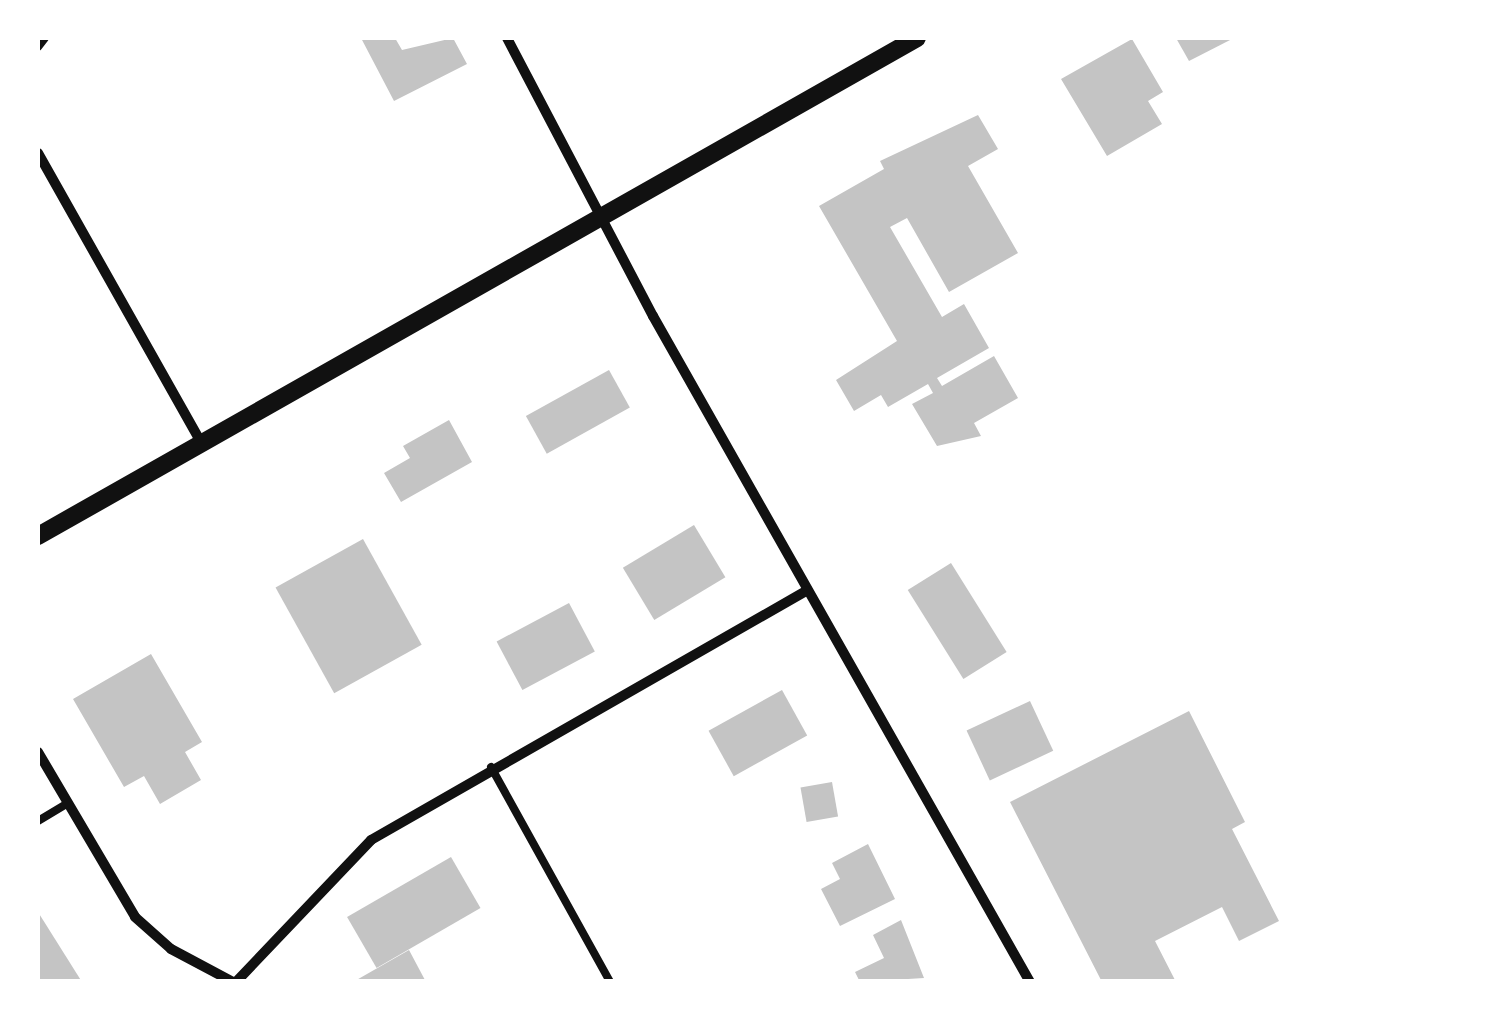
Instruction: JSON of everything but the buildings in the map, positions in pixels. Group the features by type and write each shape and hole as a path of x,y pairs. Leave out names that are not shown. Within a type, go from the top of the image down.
{"street":[{"path":"507,38 598,215 806,591 1030,982"},
{"path":"38,536 598,215 917,38"},
{"path":"38,154 202,442"},
{"path":"38,752 135,917 171,949 234,982 317,886 370,840 491,767 806,591"}],"lane":[{"path":"38,46 49,39"},
{"path":"491,767 610,982"},
{"path":"38,821 68,803"}]}
